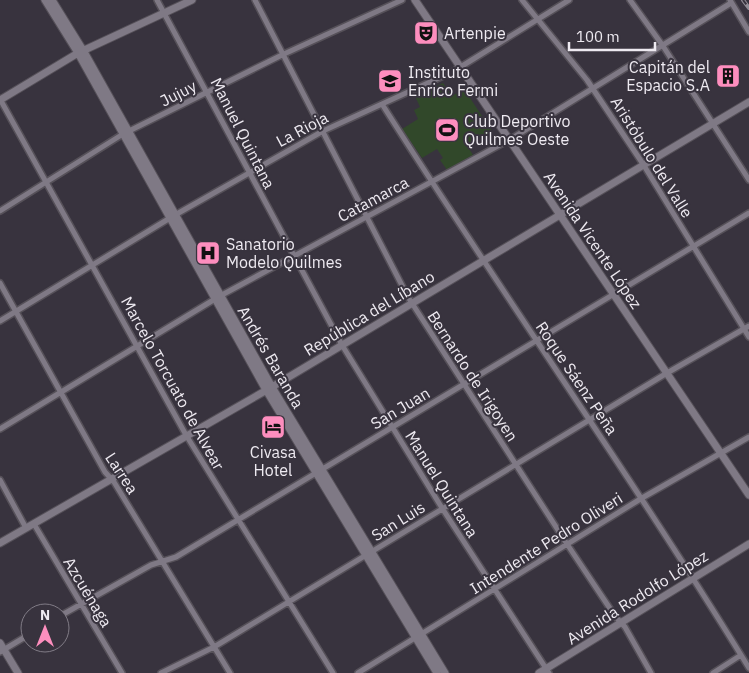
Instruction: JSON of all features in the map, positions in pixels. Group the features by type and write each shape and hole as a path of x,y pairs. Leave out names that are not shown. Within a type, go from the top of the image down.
{"main road":[{"path":"45,0 80,52"},
{"path":"52,0 80,52"},
{"path":"0,100 80,52 192,0"},
{"name":"Avenida Vicente López","path":"416,0 749,495"},
{"name":"Andrés Baranda","path":"80,52 269,389 419,637 445,673"},
{"name":"República del Líbano","path":"0,542 269,389 749,102"},
{"name":"Avenida Rodolfo López","path":"539,673 548,671 621,623 749,544"},
{"name":"Andrés Baranda","path":"419,637 437,673"},
{"path":"1,649 18,673"}],"street":[{"name":"Manuel Quintana","path":"157,0 342,345 442,508 548,671"},
{"name":"Bernardo de Irigoyen","path":"255,0 412,304 567,544 621,623 651,673"},
{"name":"Jujuy","path":"0,210 126,133 284,54 402,0"},
{"name":"Aristóbulo del Valle","path":"522,0 593,88 747,328 749,337"},
{"name":"La Rioja","path":"0,321 173,217 323,131 460,67 568,0"},
{"path":"630,0 663,46 749,180"},
{"path":"730,1 749,32"},
{"name":"Catamarca","path":"0,429 218,298 509,140 663,46 730,1"},
{"name":"Marcelo Torcuato de Alvear","path":"0,100 186,435 333,673"},
{"name":"Roque Sáenz Peña","path":"382,104 431,182 642,498 749,668"},
{"name":"San Juan","path":"70,610 151,565 163,563 238,520 749,212"},
{"name":"Larrea","path":"0,283 111,478 230,673"},
{"name":"San Luis","path":"161,673 214,646 667,373 747,328"},
{"name":"Intendente Pedro Oliveri","path":"358,673 642,498 749,437"},
{"path":"0,480 26,528"},
{"name":"Azcuénaga","path":"34,524 122,673"},
{"path":"1,649 20,639"},
{"path":"713,673 742,655"}],"green space":[{"name":"Club Deportivo Quilmes Oeste","path":"443,83 452,96 464,89 492,131 468,147 473,155 447,170 440,160 443,158 437,149 422,158 402,129 418,119 414,110 420,107 415,96"}],"railway":[{"path":"743,0 749,8"}],"place":[{"name":"Artenpie","path":"426,33"},
{"name":"Capitán del Espacio S.A","path":"728,76"},
{"name":"Instituto Enrico Fermi","path":"390,81"},
{"name":"Club Deportivo Quilmes Oeste","path":"447,130"},
{"name":"Sanatorio Modelo Quilmes","path":"208,253"},
{"name":"Civasa Hotel","path":"273,427"}]}
